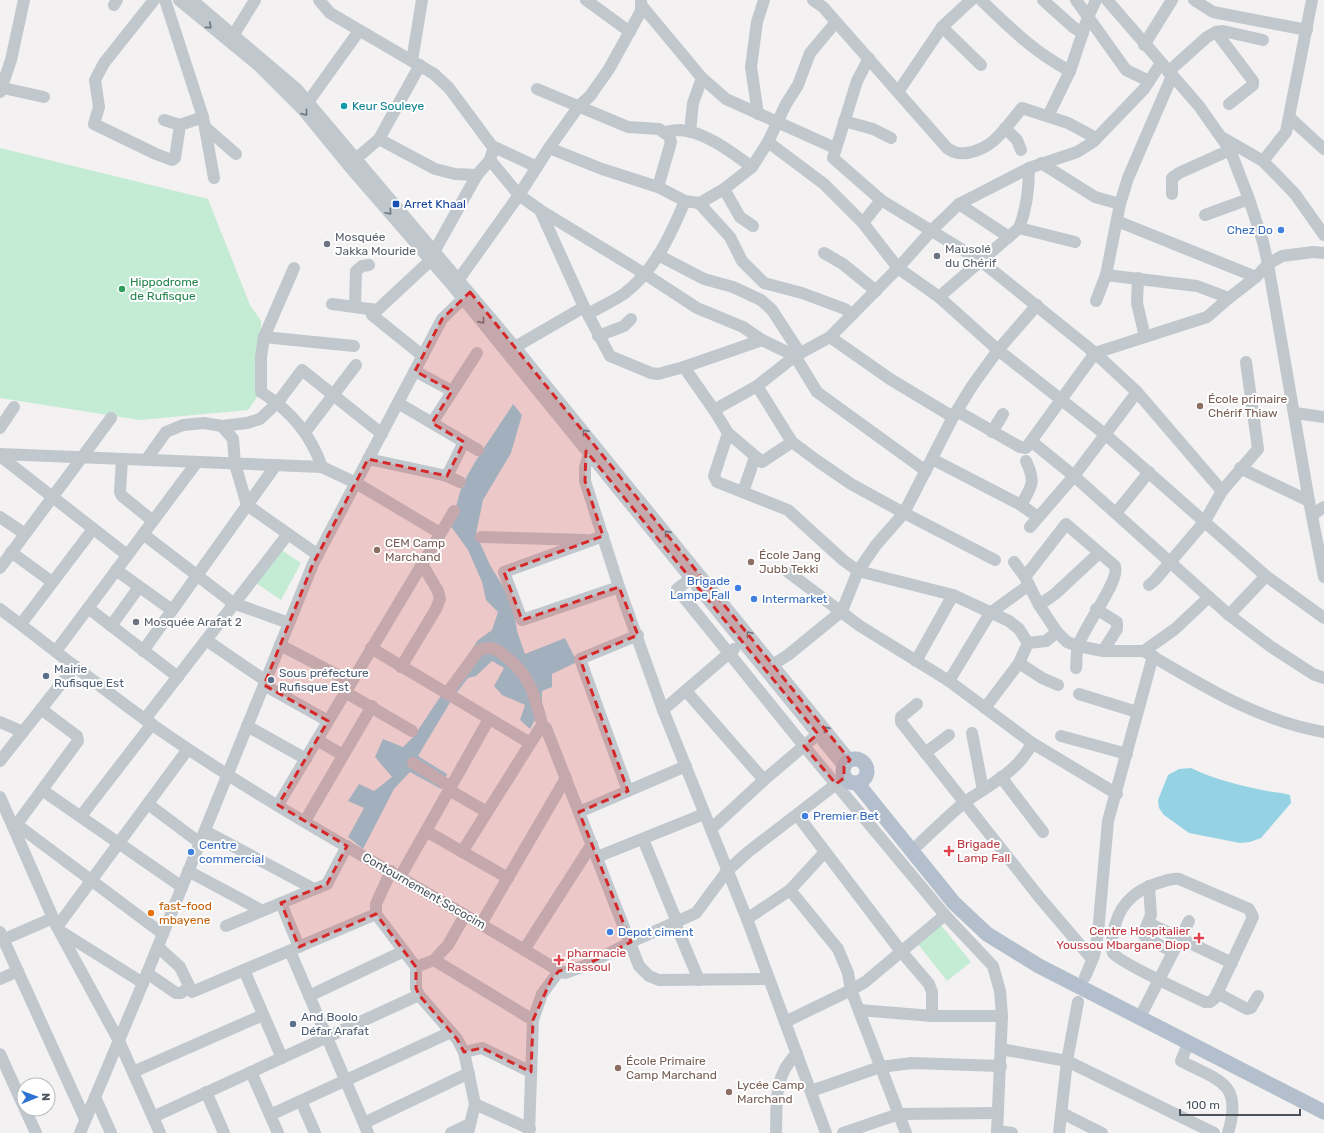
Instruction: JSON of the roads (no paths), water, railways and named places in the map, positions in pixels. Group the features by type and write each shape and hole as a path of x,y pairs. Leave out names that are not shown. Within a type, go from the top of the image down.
{"main road":[{"path":"849,775 918,844 963,899 996,929 1030,950 1085,978 1189,1042 1324,1112"},
{"path":"849,775 954,903 987,934 1039,966 1142,1013 1324,1100"}],"street":[{"path":"24,0 1,90 44,97"},
{"path":"154,0 97,74 95,80 99,107 94,124 156,154 172,160 175,158 180,125"},
{"path":"165,0 204,122 214,178"},
{"path":"179,0 280,86 352,162 433,255 466,295 589,454 742,643 818,734 849,775"},
{"path":"192,0 289,81 308,102 352,162"},
{"path":"234,34 255,0"},
{"path":"319,0 330,13 434,74 449,88 492,146 537,167"},
{"path":"352,162 379,139 416,63 422,0"},
{"path":"586,0 630,32"},
{"path":"758,114 751,67 757,22 764,0"},
{"path":"813,0 823,7 870,58 898,92 953,153 962,154 986,148 993,143 1022,108 1068,123 1096,138"},
{"path":"981,0 1023,41 1052,62 1070,71"},
{"path":"1043,0 1072,27 1083,33"},
{"path":"1076,0 1126,70 1149,81"},
{"path":"1048,116 1070,71 1088,17 1096,0"},
{"path":"1106,0 1199,106 1222,138 1230,150 1249,199 1263,242 1268,264 1295,413 1309,501 1324,576"},
{"path":"1144,45 1172,0"},
{"path":"1194,0 1213,12 1307,30"},
{"path":"1263,161 1286,132 1290,118 1312,0"},
{"path":"898,92 942,28 964,2"},
{"path":"459,279 519,195 548,148 579,106 590,96 609,69 630,32 642,3 702,78 726,99 835,148"},
{"path":"548,148 602,169 658,188 685,201 699,203 724,189 752,167 768,142 786,104 798,85 810,53 836,22"},
{"path":"942,28 981,65"},
{"path":"308,102 359,31"},
{"path":"714,410 757,386 798,354 830,337 898,268 932,230 959,204 1029,168 1077,152 1096,138 1149,81 1167,70 1207,37 1216,32 1224,31 1263,40"},
{"path":"1216,32 1253,80 1253,85 1229,104"},
{"path":"870,58 857,81 835,148 834,158 881,200 981,261 1095,353 1137,392 1222,491"},
{"path":"1096,301 1106,275 1120,204 1167,70"},
{"path":"690,132 693,103 702,78"},
{"path":"537,89 628,127 659,129 665,132 669,136 671,142 658,188"},
{"path":"1290,118 1322,143"},
{"path":"164,120 180,125 204,122"},
{"path":"844,121 873,129 891,138"},
{"path":"204,122 236,154"},
{"path":"1005,128 1017,140 1021,150"},
{"path":"665,132 680,130 700,135 724,148 752,167"},
{"path":"1222,138 1263,161 1295,194 1324,235"},
{"path":"379,139 434,169 455,174 477,175"},
{"path":"768,142 824,184 863,223 898,268 939,297 998,350 1106,435 1266,576 1324,618"},
{"path":"423,356 372,317 377,310 433,255 477,175 490,160 492,146"},
{"path":"1172,194 1172,178 1179,172 1230,150"},
{"path":"490,160 519,195 540,210 645,274 696,308 743,327 762,340 798,354"},
{"path":"1041,163 1095,197 1120,204"},
{"path":"939,297 1018,228 1025,214 1029,184 1029,168"},
{"path":"724,189 740,217 752,226"},
{"path":"1205,214 1249,199"},
{"path":"863,223 881,200"},
{"path":"515,347 586,310 626,292 645,274 670,238 685,201"},
{"path":"699,203 730,237 742,261 764,283 802,292 846,309 852,315"},
{"path":"959,204 1009,237"},
{"path":"540,210 598,336 610,356 653,374 684,367 762,340"},
{"path":"1117,221 1256,277"},
{"path":"1018,228 1075,242"},
{"path":"830,337 890,379 1023,449 1032,441 1095,353 1207,317 1228,298 1256,277 1268,264 1282,256 1313,252 1324,253"},
{"path":"824,253 843,264 876,291"},
{"path":"433,255 459,279 466,295 515,347 774,664 945,915 993,966 1000,991 1002,1016 997,1132 1012,1133"},
{"path":"658,255 704,279 733,287 761,300 772,310 798,354 817,392 926,471"},
{"path":"354,307 356,271 362,266 369,264"},
{"path":"294,268 264,337 261,357 261,392 278,402 305,432 316,450 322,467"},
{"path":"1106,275 1197,286 1228,298"},
{"path":"1138,278 1137,303 1145,337"},
{"path":"80,1133 158,947 318,555 442,319 466,295"},
{"path":"332,304 377,310"},
{"path":"774,664 788,655 842,611 858,570 876,545 904,513 955,414 972,386 998,350 1037,305"},
{"path":"598,336 624,326 631,319"},
{"path":"264,337 354,346"},
{"path":"432,423 477,353"},
{"path":"1149,585 1155,580 1205,521 1222,491 1240,468 1258,449 1246,362"},
{"path":"305,432 356,364"},
{"path":"684,367 728,433 762,462 765,462 792,442"},
{"path":"146,460 166,432 183,425 204,423 222,426 247,423 260,419 278,402 302,370 382,434"},
{"path":"415,371 452,391"},
{"path":"757,386 792,442 851,484 995,560"},
{"path":"932,459 1021,505 1034,522 1074,476 1137,392"},
{"path":"398,403 478,450"},
{"path":"0,428 14,407"},
{"path":"1295,413 1324,417"},
{"path":"992,432 1003,414"},
{"path":"0,568 111,418"},
{"path":"222,426 233,439 235,464 247,505 318,555"},
{"path":"728,433 715,478 720,484 788,510 843,560 858,570 953,595 1009,621 1019,629 1028,643"},
{"path":"1032,441 1116,513 1229,615 1270,646 1313,674 1324,678"},
{"path":"446,476 464,442"},
{"path":"589,454 585,467 585,481 597,538 638,635 663,710 747,919 826,1133"},
{"path":"0,455 322,467 356,483 440,533"},
{"path":"0,455 52,498 127,555"},
{"path":"743,492 755,457"},
{"path":"122,459 120,492 122,496 153,521"},
{"path":"368,459 446,476 460,482"},
{"path":"1021,505 1033,482 1033,474 1026,461"},
{"path":"56,651 197,462"},
{"path":"143,651 276,465"},
{"path":"1240,468 1309,501"},
{"path":"1116,513 1149,472"},
{"path":"1312,515 1324,507"},
{"path":"278,805 454,511"},
{"path":"0,517 25,534"},
{"path":"949,681 990,613 1027,581 1066,524 1116,570 1111,588 1096,609 1078,646 1076,668"},
{"path":"20,624 93,529"},
{"path":"143,534 233,603 289,623"},
{"path":"81,816 178,677 233,603 288,534"},
{"path":"481,537 597,538"},
{"path":"597,538 504,572 522,620 619,587"},
{"path":"11,552 52,582"},
{"path":"1039,605 1055,594 1099,553"},
{"path":"1014,562 1027,581 1039,605 1057,632 1067,642 1078,646 1103,651 1149,654 1228,700 1266,715 1324,732"},
{"path":"401,667 436,609 440,599 438,591 422,564"},
{"path":"116,570 172,610"},
{"path":"788,572 842,611 860,626 949,681 1032,743 1117,794"},
{"path":"1229,615 1266,576"},
{"path":"690,579 677,589 729,654 804,746 849,775"},
{"path":"111,626 139,587"},
{"path":"916,661 953,595"},
{"path":"1085,978 1092,959 1101,910 1108,821 1117,794 1127,754 1149,654 1209,598"},
{"path":"88,608 178,677"},
{"name":"Contournement Sococim","path":"0,609 148,722 188,750 559,971"},
{"path":"1096,609 1117,622 1117,629 1103,651"},
{"path":"1028,643 1046,641 1057,632"},
{"path":"628,792 580,658 638,635"},
{"path":"206,640 265,683 328,721"},
{"path":"663,710 742,643"},
{"path":"984,708 1019,663 1028,643"},
{"path":"280,645 348,687 372,706 412,731"},
{"path":"447,693 479,650 487,647 494,648 515,663 527,678 533,690 543,727 547,729 578,812 631,942 639,966 649,976 659,980 769,980"},
{"path":"371,648 530,743"},
{"path":"1019,663 1042,678 1058,685"},
{"path":"0,761 75,666"},
{"path":"686,692 764,780"},
{"path":"1079,694 1137,712"},
{"path":"917,704 901,717 900,720 1040,898 1092,959"},
{"path":"305,821 372,706"},
{"path":"15,826 78,741 77,736 41,709"},
{"path":"451,1133 469,1128 476,1104 464,1052 451,1032 420,995 416,988 416,967 376,914 376,904 426,831 489,719"},
{"path":"0,722 23,732"},
{"path":"247,726 306,760"},
{"path":"462,852 530,743 540,728 543,727"},
{"path":"972,733 983,790"},
{"path":"711,830 764,780 818,734"},
{"path":"925,753 949,735"},
{"path":"1061,736 1127,754"},
{"path":"317,740 343,755"},
{"path":"918,844 964,803 1001,777 1026,755 1032,743"},
{"path":"85,1119 18,971 1,938 57,925 188,750"},
{"path":"413,763 487,812"},
{"path":"578,812 686,766"},
{"path":"476,1104 529,1131 533,1020 544,991 559,971 565,973 584,966 631,942 696,913 727,872 748,852 798,816 849,775"},
{"path":"1001,777 1044,832"},
{"path":"481,924 566,778"},
{"path":"42,790 182,887"},
{"path":"0,797 15,826 57,925 119,1040 160,1133"},
{"path":"148,804 200,843"},
{"path":"597,857 704,814"},
{"path":"798,816 900,950 929,984 932,992 932,1016"},
{"path":"15,826 92,880 163,934"},
{"path":"205,831 314,890"},
{"path":"426,831 508,878"},
{"path":"643,839 699,980"},
{"path":"524,950 592,844"},
{"path":"226,926 261,910 327,884 347,846"},
{"path":"747,919 790,890 825,852"},
{"path":"188,871 261,910"},
{"path":"1179,879 1248,909 1253,917 1217,994 1210,1002 1205,1002 1117,956 1112,949 1115,920 1128,900 1137,892 1149,886 1168,880 1179,879"},
{"path":"1149,886 1151,909 1148,923 1143,934 1145,937 1173,952"},
{"path":"790,890 838,949 848,973 851,990 906,1133"},
{"path":"281,902 310,996 366,1128 469,1073"},
{"path":"158,947 180,968 192,992 376,914"},
{"path":"416,967 434,960 448,945 465,915"},
{"path":"785,1022 865,982 900,950 945,915"},
{"path":"1142,1013 1189,920"},
{"path":"1148,923 1232,963"},
{"path":"57,925 145,978 176,993 182,993 189,987"},
{"path":"310,996 404,951"},
{"path":"434,960 533,1020"},
{"path":"244,970 282,1058"},
{"path":"0,979 18,971"},
{"path":"1217,994 1247,1009 1251,1008 1258,996"},
{"path":"153,1117 420,995"},
{"path":"1059,1133 1067,1061 1078,1002"},
{"path":"859,1010 932,1016 1002,1016"},
{"path":"133,1072 263,1015"},
{"path":"270,1115 451,1032"},
{"path":"1189,1042 1181,1061 1208,1075 1226,1087 1230,1092 1234,1114 1228,1133"},
{"path":"464,1052 482,1048 531,1072"},
{"path":"1001,1049 1067,1061 1214,1133"},
{"path":"0,1054 16,1090"},
{"path":"776,1133 778,1089 787,1063 797,1054"},
{"path":"811,1091 880,1067 912,1063 1001,1066"},
{"path":"251,1072 278,1133"},
{"path":"206,1092 224,1133"},
{"path":"95,1097 111,1133"},
{"path":"301,1101 315,1133"},
{"path":"843,1133 899,1114 998,1113"},
{"path":"1062,1113 1102,1133"},
{"path":"28,1117 36,1133"}],"water":[{"path":"513,404 522,415 511,453 483,500 476,534 490,565 513,603 517,631 525,654 565,638 577,662 552,674 552,687 542,691 542,707 530,729 520,720 525,705 502,695 494,686 504,668 492,661 476,676 468,678 454,696 418,756 447,774 441,789 410,772 394,789 363,849 348,837 364,808 348,801 359,784 374,791 392,777 375,757 383,739 403,747 414,736 478,640 492,630 498,612 486,600 482,582 468,550 450,525 462,486 480,454"},
{"path":"1191,768 1235,784 1290,795 1291,803 1261,838 1250,842 1240,843 1189,833 1164,815 1159,808 1158,800 1168,775 1179,769"}],"place":[{"name":"Keur Souleye","path":"344,106"},
{"name":"Arret Khaal","path":"396,204"},
{"name":"Chez Do","path":"1281,230"},
{"name":"Mosquée Jakka Mouride","path":"327,244"},
{"name":"Mausolé du Chérif","path":"937,256"},
{"name":"Hippodrome de Rufisque","path":"122,289"},
{"name":"École primaire Chérif Thiaw","path":"1200,406"},
{"name":"CEM Camp Marchand","path":"377,550"},
{"name":"École Jang Jubb Tekki","path":"751,562"},
{"name":"Brigade Lampe Fall","path":"738,588"},
{"name":"Intermarket","path":"754,599"},
{"name":"Mosquée Arafat 2","path":"136,622"},
{"name":"Mairie Rufisque Est","path":"46,676"},
{"name":"Sous préfecture Rufisque Est","path":"271,680"},
{"name":"Premier Bet","path":"805,816"},
{"name":"Brigade Lamp Fall","path":"949,851"},
{"name":"Centre commercial","path":"191,852"},
{"name":"fast-food mbayene","path":"151,913"},
{"name":"Depot ciment","path":"610,932"},
{"name":"Centre Hospitalier Youssou Mbargane Diop","path":"1199,938"},
{"name":"pharmacie Rassoul","path":"559,960"},
{"name":"And Boolo Défar Arafat","path":"293,1024"},
{"name":"École Primaire Camp Marchand","path":"618,1068"},
{"name":"Lycée Camp Marchand","path":"729,1092"}]}
